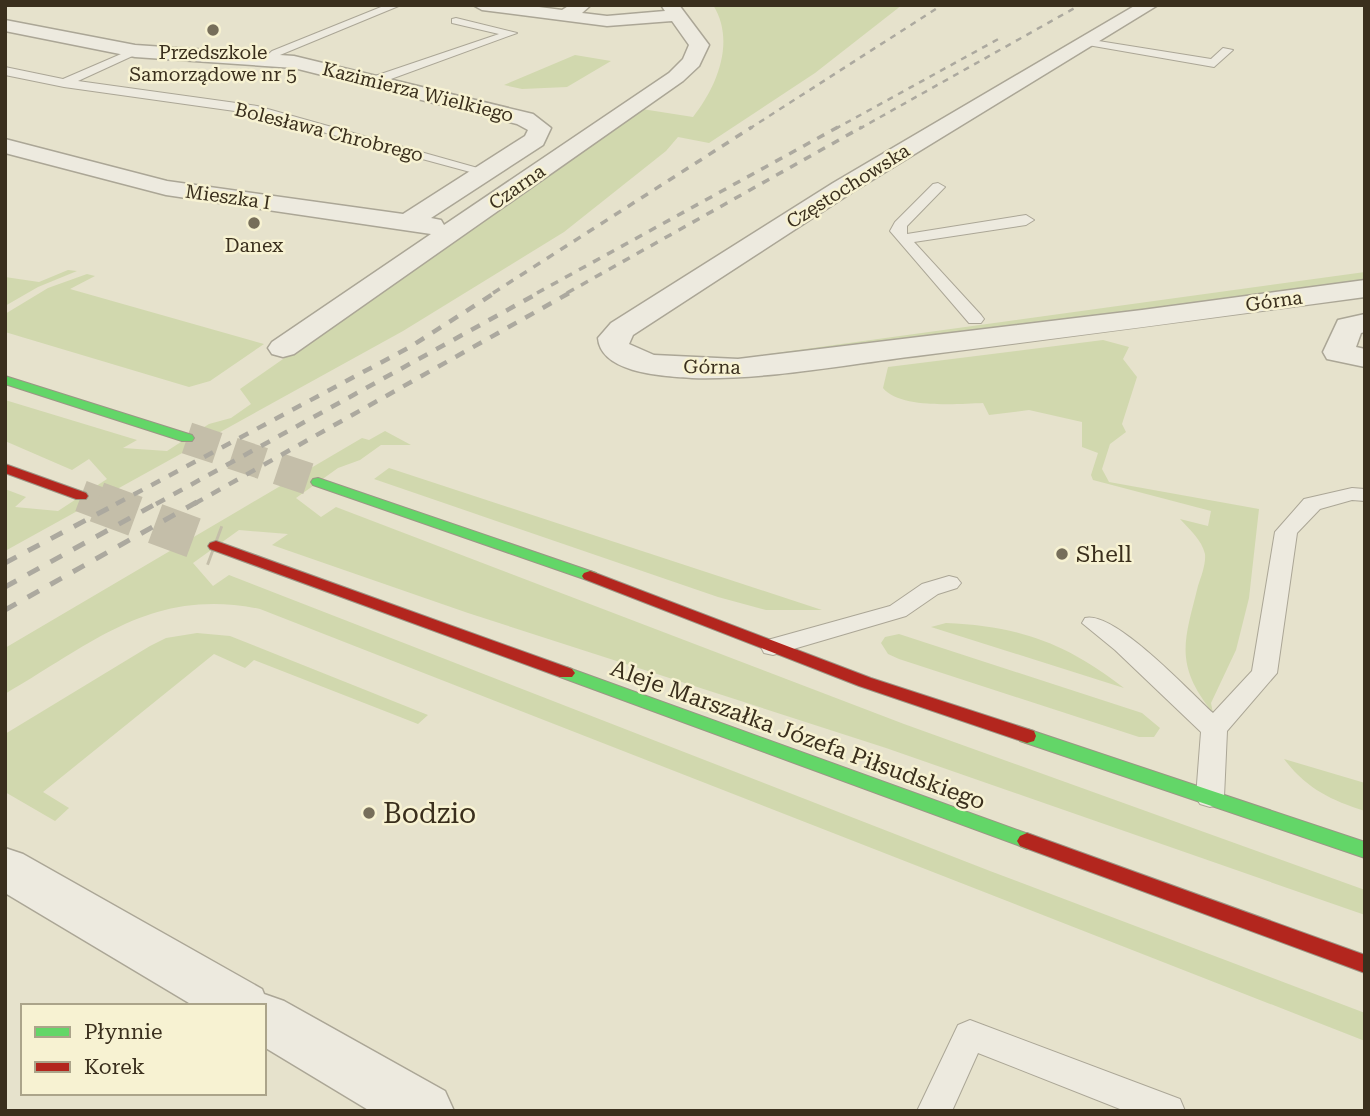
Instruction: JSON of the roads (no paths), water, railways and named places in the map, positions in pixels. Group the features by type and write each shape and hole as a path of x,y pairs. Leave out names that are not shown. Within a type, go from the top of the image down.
{"main road":[{"path":"5,380 187,438"},
{"path":"5,468 81,496"},
{"path":"318,482 547,560 865,682 1365,850"},
{"name":"Aleje Marszałka Józefa Piłsudskiego","path":"216,546 1365,964"}],"street":[{"path":"482,5 607,21 674,10"},
{"path":"565,16 582,5"},
{"name":"Częstochowska","path":"671,366 628,358 616,351 613,338 622,329 842,188 1149,5"},
{"name":"Czarna","path":"284,348 676,77 692,62 699,45 674,10"},
{"name":"Kazimierza Wielkiego","path":"5,25 135,51 307,65 525,119 540,128 535,140 408,222"},
{"name":"Mieszka I","path":"5,146 166,188 455,230"},
{"name":"Górna","path":"671,366 753,350 1365,265"},
{"name":"Górna","path":"671,366 712,369 756,367 1365,288"},
{"path":"1365,323 1349,326 1338,352 1365,358"},
{"path":"5,868 240,1004"},
{"path":"266,1019 425,1111"}],"lane":[{"path":"268,60 396,5"},
{"path":"376,80 511,33 456,21"},
{"path":"1086,42 1214,63 1227,50"},
{"path":"1132,50 1144,42"},
{"path":"64,83 135,51"},
{"name":"Bolesława Chrobrego","path":"5,71 64,83 257,110 485,172"},
{"path":"938,187 900,225 898,231 975,319"},
{"path":"903,239 1026,220"},
{"path":"1210,797 1214,729 1264,673 1286,533 1312,504 1352,494 1365,495"},
{"path":"774,647 898,611 930,589 949,583"},
{"path":"1094,623 1124,644 1214,729"},
{"path":"934,1111 970,1035 1168,1111"}],"tunnel":[{"path":"187,438 318,482"},
{"path":"81,496 102,504"},
{"path":"97,502 216,546"}],"railway":[{"path":"749,129 942,5"},
{"path":"859,129 1080,5"},
{"path":"835,129 1002,37"},
{"path":"493,293 752,127"},
{"path":"537,293 838,127"},
{"path":"567,293 862,127"},
{"path":"116,504 410,347 496,292"},
{"path":"156,504 540,292"},
{"path":"194,504 571,292"},
{"path":"5,563 120,502"},
{"path":"5,587 159,502"},
{"path":"5,610 197,502"}],"place":[{"name":"Przedszkole Samorządowe nr 5","path":"213,30"},
{"name":"Danex","path":"254,223"},
{"name":"Shell","path":"1062,554"},
{"name":"Bodzio","path":"369,813"}]}
